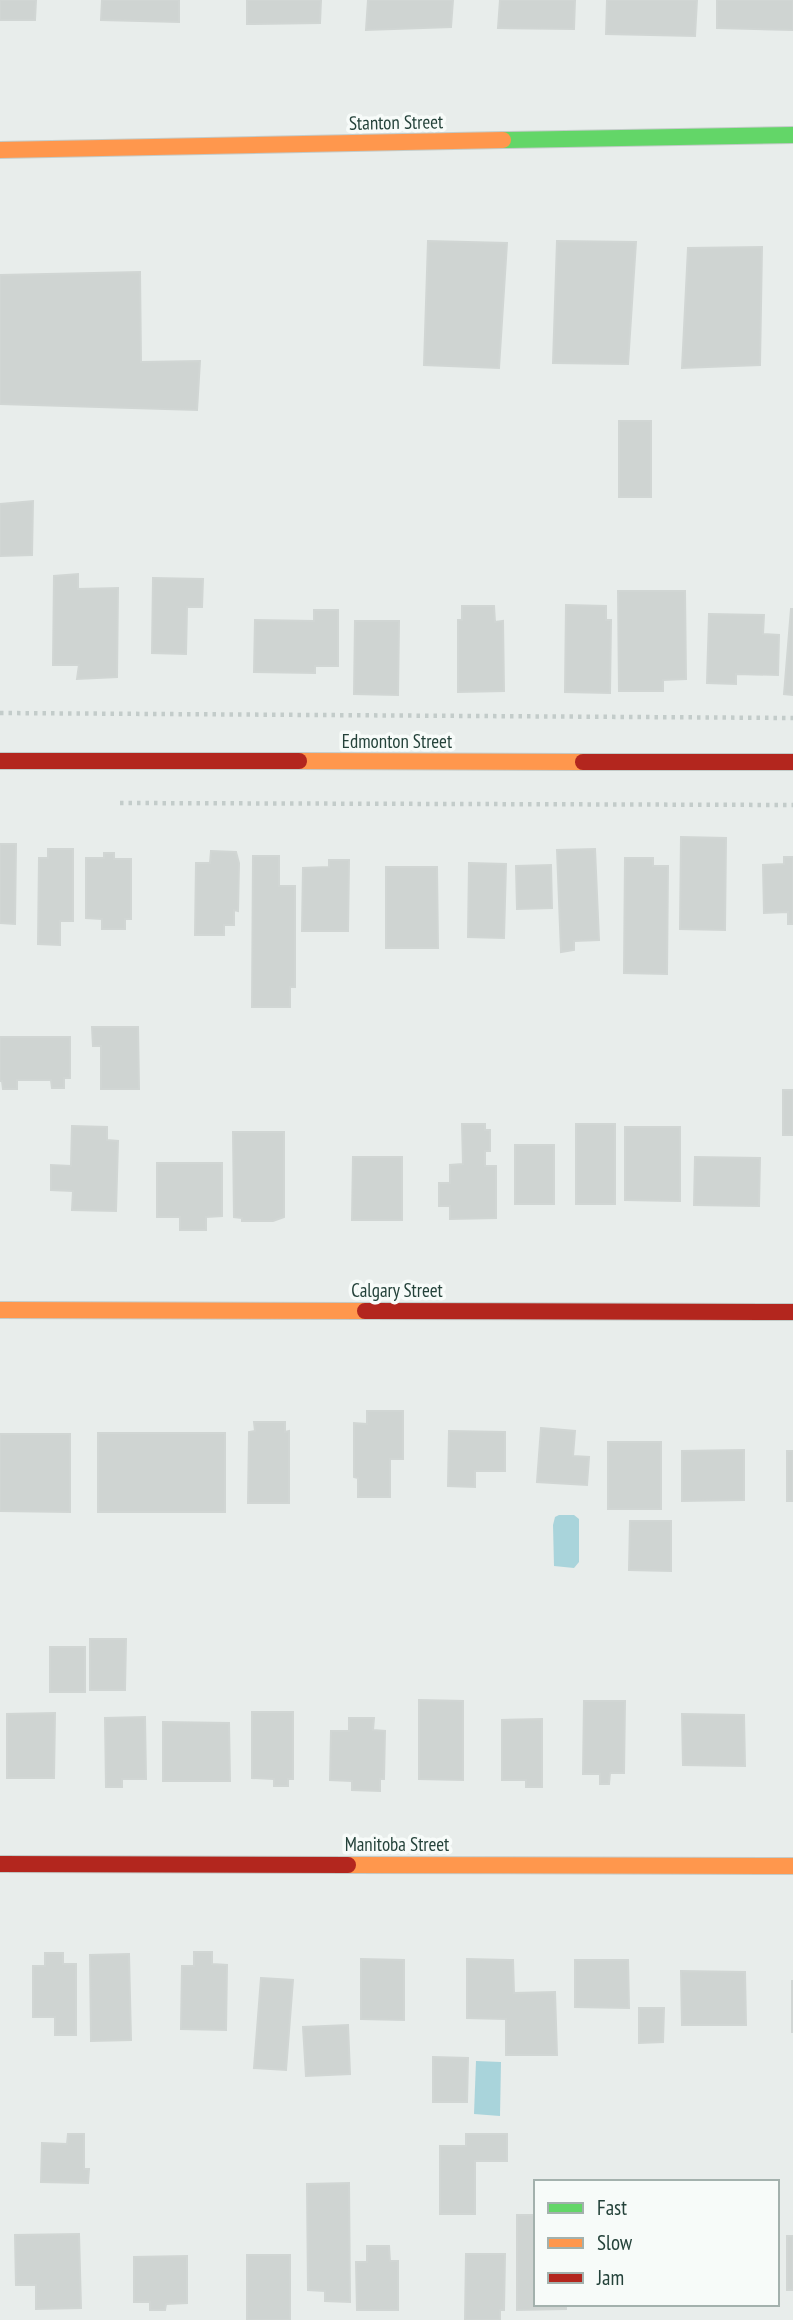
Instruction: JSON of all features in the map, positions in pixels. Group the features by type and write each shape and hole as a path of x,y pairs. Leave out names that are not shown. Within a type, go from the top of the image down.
{"street":[{"name":"Stanton Street","path":"0,150 793,135"},
{"name":"Edmonton Street","path":"0,761 793,762"},
{"name":"Calgary Street","path":"0,1310 793,1312"},
{"name":"Manitoba Street","path":"0,1864 793,1866"}],"path":[{"path":"0,713 793,718"},
{"path":"111,803 793,805"}],"water":[{"path":"574,1515 579,1519 579,1562 574,1568 554,1566 553,1525 555,1517"},
{"path":"476,2061 501,2062 500,2116 474,2114"}],"building":[{"path":"0,0 36,0 35,20 0,20"},
{"path":"102,0 179,0 179,22 101,20"},
{"path":"247,0 321,0 320,23 247,24"},
{"path":"368,0 453,0 451,27 366,30"},
{"path":"500,0 575,0 574,29 498,28"},
{"path":"607,0 697,0 695,36 606,34"},
{"path":"717,0 793,0 793,30 717,28"},
{"path":"428,241 507,243 499,368 424,365"},
{"path":"557,241 636,242 628,364 553,363"},
{"path":"762,247 760,365 682,368 688,248"},
{"path":"140,272 141,362 200,361 197,410 0,404 0,275"},
{"path":"619,421 651,421 651,497 619,497"},
{"path":"33,501 32,555 0,556 0,504"},
{"path":"78,574 78,589 118,588 117,677 77,679 79,665 53,665 54,576"},
{"path":"153,578 203,579 202,607 187,607 186,654 152,653"},
{"path":"618,591 685,591 686,679 663,680 663,691 619,691"},
{"path":"566,605 606,606 606,620 611,620 610,693 565,692"},
{"path":"462,606 494,606 495,622 503,621 504,691 458,692 458,620 462,620"},
{"path":"793,609 793,695 784,694"},
{"path":"314,610 338,610 338,666 315,666 315,673 254,672 255,620 314,621"},
{"path":"709,614 764,615 763,634 779,635 778,675 736,674 736,684 707,683"},
{"path":"355,621 399,621 398,695 354,694"},
{"path":"681,837 726,838 725,930 680,929"},
{"path":"0,844 16,844 15,924 0,923"},
{"path":"48,849 73,849 73,921 60,921 60,945 38,944 39,858 48,858"},
{"path":"595,849 599,940 574,941 574,950 561,952 557,850"},
{"path":"211,851 236,852 239,863 238,911 234,910 234,925 224,925 224,935 195,935 196,863 210,863"},
{"path":"104,853 114,853 114,859 131,859 131,919 125,919 125,929 102,929 102,919 86,918 86,858 104,858"},
{"path":"253,856 279,856 279,886 295,886 295,987 290,987 290,1007 252,1007"},
{"path":"784,857 793,857 793,924 788,924 788,912 764,913 763,865 784,864"},
{"path":"625,858 653,858 653,866 668,866 667,974 624,973"},
{"path":"329,860 349,860 348,931 302,931 303,868 329,867"},
{"path":"469,863 506,864 504,938 468,937"},
{"path":"551,865 552,908 517,909 516,866"},
{"path":"386,867 437,867 438,948 386,948"},
{"path":"92,1027 138,1027 139,1089 101,1089 101,1046 93,1046"},
{"path":"0,1037 70,1037 70,1078 64,1078 64,1088 52,1088 51,1080 17,1080 17,1089 3,1089 0,1081"},
{"path":"783,1090 793,1090 793,1135 783,1135"},
{"path":"462,1124 485,1124 485,1130 490,1130 490,1151 485,1151 485,1166 496,1166 496,1218 450,1219 450,1206 439,1206 439,1183 450,1183 450,1165 463,1164"},
{"path":"576,1124 615,1124 615,1204 576,1204"},
{"path":"72,1126 107,1127 107,1140 118,1141 116,1211 72,1210 73,1191 51,1190 51,1165 71,1166"},
{"path":"625,1127 680,1127 680,1201 625,1200"},
{"path":"233,1132 284,1132 284,1217 273,1221 242,1221 242,1218 234,1217"},
{"path":"515,1145 554,1145 554,1204 515,1204"},
{"path":"353,1157 402,1157 402,1220 352,1220"},
{"path":"695,1157 760,1158 759,1206 694,1205"},
{"path":"157,1163 222,1163 222,1216 206,1217 206,1230 180,1230 180,1217 157,1217"},
{"path":"367,1411 403,1411 403,1459 390,1459 390,1497 358,1497 358,1478 354,1477 354,1423 367,1424"},
{"path":"254,1422 285,1422 285,1432 289,1431 289,1503 248,1503 249,1432 255,1431"},
{"path":"541,1428 575,1431 573,1456 589,1457 587,1485 537,1482"},
{"path":"449,1431 505,1432 505,1471 475,1471 475,1487 448,1486"},
{"path":"98,1433 225,1433 225,1512 98,1512"},
{"path":"0,1434 70,1434 70,1512 0,1511"},
{"path":"608,1442 661,1442 661,1509 608,1509"},
{"path":"744,1450 744,1500 682,1501 682,1451"},
{"path":"787,1451 793,1451 793,1501 787,1501"},
{"path":"630,1521 671,1521 671,1571 629,1570"},
{"path":"90,1639 126,1639 125,1690 90,1690"},
{"path":"50,1647 85,1647 85,1692 50,1692"},
{"path":"419,1700 463,1701 463,1780 419,1779"},
{"path":"584,1701 625,1701 624,1773 610,1773 609,1784 600,1784 600,1774 583,1774"},
{"path":"252,1712 293,1712 293,1779 288,1779 288,1786 274,1786 274,1779 252,1778"},
{"path":"55,1713 54,1778 7,1778 7,1714"},
{"path":"682,1714 744,1715 745,1766 683,1765"},
{"path":"145,1717 146,1779 122,1779 122,1787 106,1787 105,1718"},
{"path":"349,1718 374,1718 373,1730 385,1731 384,1779 380,1779 380,1791 352,1790 352,1781 330,1780 331,1731 349,1731"},
{"path":"542,1719 542,1787 526,1787 526,1780 502,1780 502,1720"},
{"path":"163,1722 229,1723 230,1781 163,1781"},
{"path":"194,1952 212,1952 212,1964 227,1965 226,2030 181,2029 182,1966 194,1966"},
{"path":"45,1953 63,1953 63,1964 76,1964 76,2035 55,2035 55,2017 33,2017 33,1966 45,1966"},
{"path":"129,1954 131,2040 91,2041 90,1955"},
{"path":"361,1959 404,1960 404,2020 361,2019"},
{"path":"467,1959 513,1960 514,1993 555,1992 557,2055 506,2055 506,2019 467,2018"},
{"path":"575,1960 628,1960 629,2008 575,2007"},
{"path":"681,1971 745,1972 746,2025 682,2025"},
{"path":"261,1978 293,1980 286,2070 254,2068"},
{"path":"793,1981 793,2032 792,2032"},
{"path":"639,2008 664,2008 663,2042 639,2043"},
{"path":"348,2025 350,2074 306,2076 303,2027"},
{"path":"433,2057 468,2058 467,2102 433,2102"},
{"path":"68,2134 84,2134 84,2169 89,2169 88,2183 41,2182 42,2143 67,2144"},
{"path":"466,2134 507,2134 507,2161 475,2161 475,2214 440,2214 440,2146 466,2146"},
{"path":"349,2183 350,2302 325,2301 325,2291 308,2290 307,2184"},
{"path":"517,2215 534,2215 534,2306 566,2306 566,2309 517,2310"},
{"path":"79,2234 81,2308 36,2309 36,2285 16,2285 15,2235"},
{"path":"787,2236 793,2236 793,2290 787,2290"},
{"path":"367,2246 389,2246 390,2261 398,2261 398,2310 357,2310 356,2262 367,2262"},
{"path":"466,2254 505,2254 504,2310 500,2310 500,2320 465,2320"},
{"path":"247,2255 290,2255 290,2320 247,2320"},
{"path":"187,2256 187,2303 166,2304 165,2310 150,2310 150,2302 134,2302 134,2257"}],"traffic: fast":[{"path":"503,140 793,135"}],"traffic: slow":[{"path":"0,150 503,140"},
{"path":"299,761 583,762"},
{"path":"0,1310 365,1311"},
{"path":"348,1865 793,1866"}],"traffic: jam":[{"path":"0,761 299,761"},
{"path":"583,762 793,762"},
{"path":"365,1311 793,1312"},
{"path":"0,1864 348,1865"}]}
